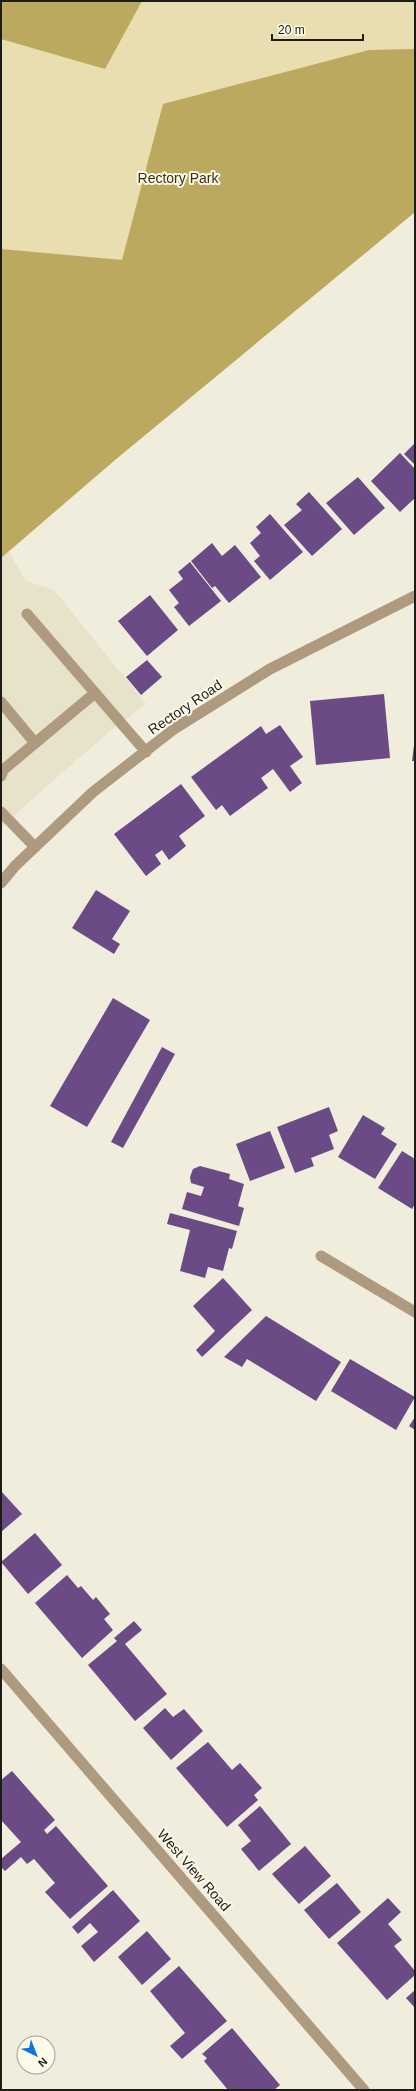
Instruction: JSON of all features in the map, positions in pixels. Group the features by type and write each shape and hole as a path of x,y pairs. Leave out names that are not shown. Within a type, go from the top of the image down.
{"street":[{"name":"Rectory Road","path":"1,883 15,866 93,792 174,729 270,669 415,596"},
{"path":"27,614 146,752"},
{"path":"1,776 3,770 95,693"},
{"path":"1,702 36,743"},
{"path":"1,812 35,847"},
{"path":"321,1256 415,1312"},
{"name":"West View Road","path":"1,1670 364,2090"}],"shaded area":[{"path":"9,552 26,581 54,590 146,704 110,731 23,807 1,829 1,558"}],"green space":[{"name":"Rectory Park","path":"1,1 415,1 415,212 115,460 1,558"},
{"path":"1,1 142,1 105,69 1,39"},
{"name":"Rectory Park","path":"415,49 415,212 115,460 1,558 1,249 122,260 163,104 369,50"}],"building":[{"path":"415,443 415,465 404,454"},
{"path":"400,453 415,469 415,498 400,512 371,481"},
{"path":"358,477 385,508 354,535 326,503"},
{"path":"309,492 342,529 312,556 284,525 302,510 296,504"},
{"path":"270,514 303,552 270,580 254,561 260,556 250,543 261,533 256,527"},
{"path":"212,543 222,556 235,545 261,577 229,603 215,586 212,588 191,561"},
{"path":"190,562 221,601 189,626 174,607 179,603 169,590 183,579 178,572"},
{"path":"150,595 178,630 147,656 118,621"},
{"path":"147,660 162,677 141,695 126,677"},
{"path":"384,694 390,758 316,765 310,701"},
{"path":"280,725 303,757 290,766 302,783 290,792 273,769 261,778 268,788 230,816 222,805 216,810 191,777 261,726 266,734"},
{"path":"414,745 415,761 412,761"},
{"path":"181,784 205,816 179,836 186,846 169,860 162,850 155,855 161,864 146,876 114,834"},
{"path":"96,890 130,911 112,939 120,944 114,954 72,928"},
{"path":"113,998 150,1020 87,1127 50,1106"},
{"path":"162,1047 175,1054 123,1148 111,1142"},
{"path":"329,1107 338,1131 329,1135 334,1149 311,1158 314,1166 295,1173 277,1127"},
{"path":"363,1115 385,1128 381,1134 397,1144 375,1179 338,1157"},
{"path":"270,1131 285,1168 250,1181 236,1144"},
{"path":"402,1151 415,1159 415,1204 412,1209 378,1188"},
{"path":"200,1166 230,1174 229,1179 244,1184 238,1206 244,1208 239,1226 182,1209 187,1192 201,1196 204,1187 191,1183 190,1177 193,1169"},
{"path":"170,1213 237,1231 232,1249 229,1248 223,1271 208,1267 205,1278 180,1271 190,1230 167,1224"},
{"path":"223,1278 252,1310 202,1357 196,1350 215,1331 193,1306"},
{"path":"266,1316 341,1362 316,1401 247,1359 242,1367 224,1357"},
{"path":"350,1359 415,1397 396,1430 331,1391"},
{"path":"415,1417 415,1430 409,1426"},
{"path":"1,1491 22,1514 1,1532"},
{"path":"35,1533 62,1565 28,1594 1,1562"},
{"path":"67,1575 78,1588 81,1586 93,1600 96,1597 110,1614 104,1619 113,1630 82,1658 35,1603"},
{"path":"134,1621 142,1630 125,1644 167,1694 135,1721 88,1665 117,1641 114,1638"},
{"path":"165,1708 173,1717 184,1709 203,1731 171,1760 143,1728"},
{"path":"208,1742 232,1770 240,1763 262,1788 254,1795 258,1800 227,1827 176,1768"},
{"path":"12,1771 55,1820 44,1830 47,1834 56,1826 108,1886 70,1919 45,1892 55,1883 34,1859 27,1864 21,1857 5,1871 1,1867 1,1859 21,1842 1,1820 1,1780"},
{"path":"260,1806 291,1844 259,1871 241,1849 251,1841 238,1825"},
{"path":"305,1846 331,1876 299,1904 272,1874"},
{"path":"337,1883 361,1912 329,1939 304,1910"},
{"path":"113,1890 140,1921 94,1962 81,1946 98,1932 90,1923 78,1934 72,1927"},
{"path":"388,1898 401,1912 388,1924 402,1940 394,1946 415,1971 415,1975 387,2000 337,1943"},
{"path":"147,1931 171,1959 142,1985 118,1957"},
{"path":"179,1966 227,2021 182,2059 170,2046 185,2033 150,1991"},
{"path":"415,1990 415,2008 406,1998"},
{"path":"232,2028 280,2085 274,2090 228,2090 204,2061 207,2058 202,2054"}]}
